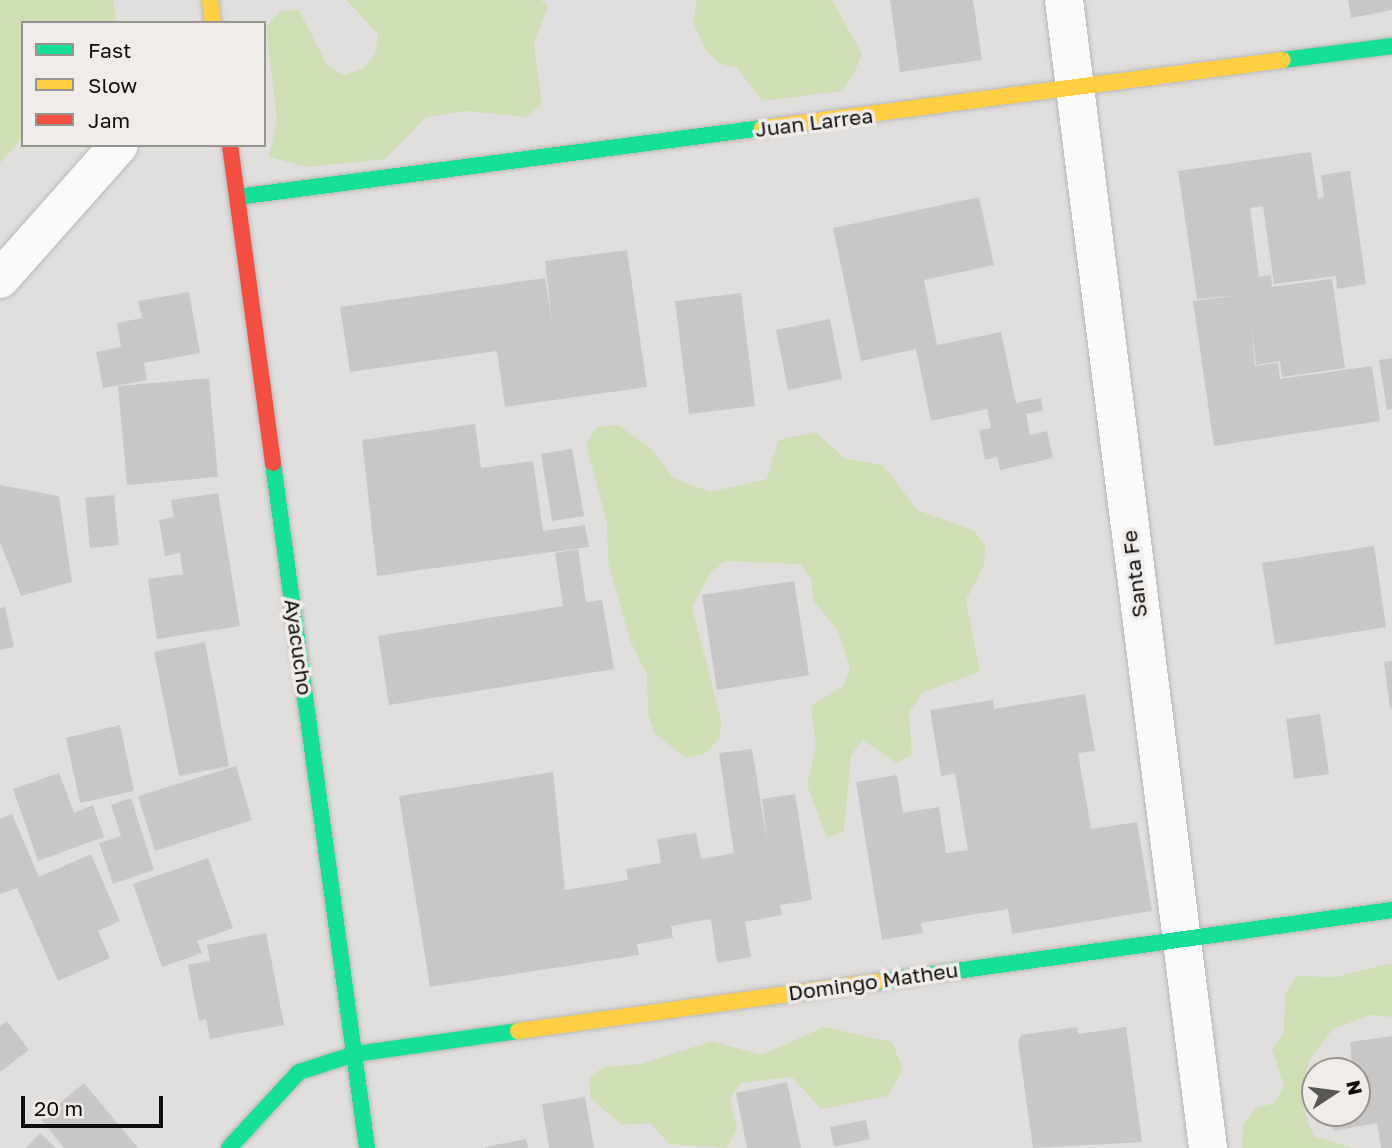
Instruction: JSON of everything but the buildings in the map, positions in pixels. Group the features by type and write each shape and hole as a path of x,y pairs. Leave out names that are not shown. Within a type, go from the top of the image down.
{"street":[{"path":"210,0 213,21"},
{"name":"Santa Fe","path":"1065,0 1178,938 1208,1148"},
{"name":"Juan Larrea","path":"237,197 1392,46"},
{"path":"0,279 117,147"},
{"name":"Ayacucho","path":"230,147 367,1148"},
{"name":"Domingo Matheu","path":"229,1148 299,1072 355,1054 1392,910"}],"green space":[{"path":"0,0 113,0 116,21 21,21 21,139 0,163"},
{"path":"346,0 541,0 548,6 534,43 542,104 527,117 465,111 426,117 385,159 307,167 269,157 277,121 266,26 280,11 299,10 327,65 344,75 363,69 375,54 378,34"},
{"path":"697,0 832,0 862,54 842,91 762,101 737,68 718,63 705,49 693,22"},
{"path":"618,425 650,448 674,478 710,492 767,479 778,440 816,432 844,458 883,465 917,510 973,530 985,545 984,565 966,600 980,672 923,692 909,712 912,755 896,763 863,740 851,755 844,831 827,838 807,785 816,746 811,706 843,686 850,668 838,631 813,600 812,581 801,564 725,561 710,574 692,607 721,720 720,738 706,753 686,758 655,734 648,715 647,675 630,640 608,563 607,524 586,444 597,427"},
{"path":"1392,963 1392,1017 1371,1015 1333,1029 1311,1057 1301,1057 1301,1127 1310,1127 1314,1136 1352,1148 1242,1148 1243,1124 1256,1108 1274,1103 1284,1086 1272,1049 1284,1032 1285,994 1296,976 1334,977"},
{"path":"824,1027 892,1042 903,1069 888,1096 821,1109 792,1077 741,1083 730,1098 737,1128 727,1148 669,1144 650,1123 622,1125 591,1099 589,1079 603,1067 641,1064 712,1041 762,1055"}],"traffic: fast":[{"path":"1283,60 1392,46"},
{"path":"237,197 762,128"},
{"path":"273,463 367,1148"},
{"path":"877,982 1392,910"},
{"path":"229,1148 299,1072 355,1054 518,1031"}],"traffic: slow":[{"path":"210,0 213,21"},
{"path":"762,128 1283,60"},
{"path":"518,1031 877,982"}],"traffic: jam":[{"path":"230,147 273,463"}]}
